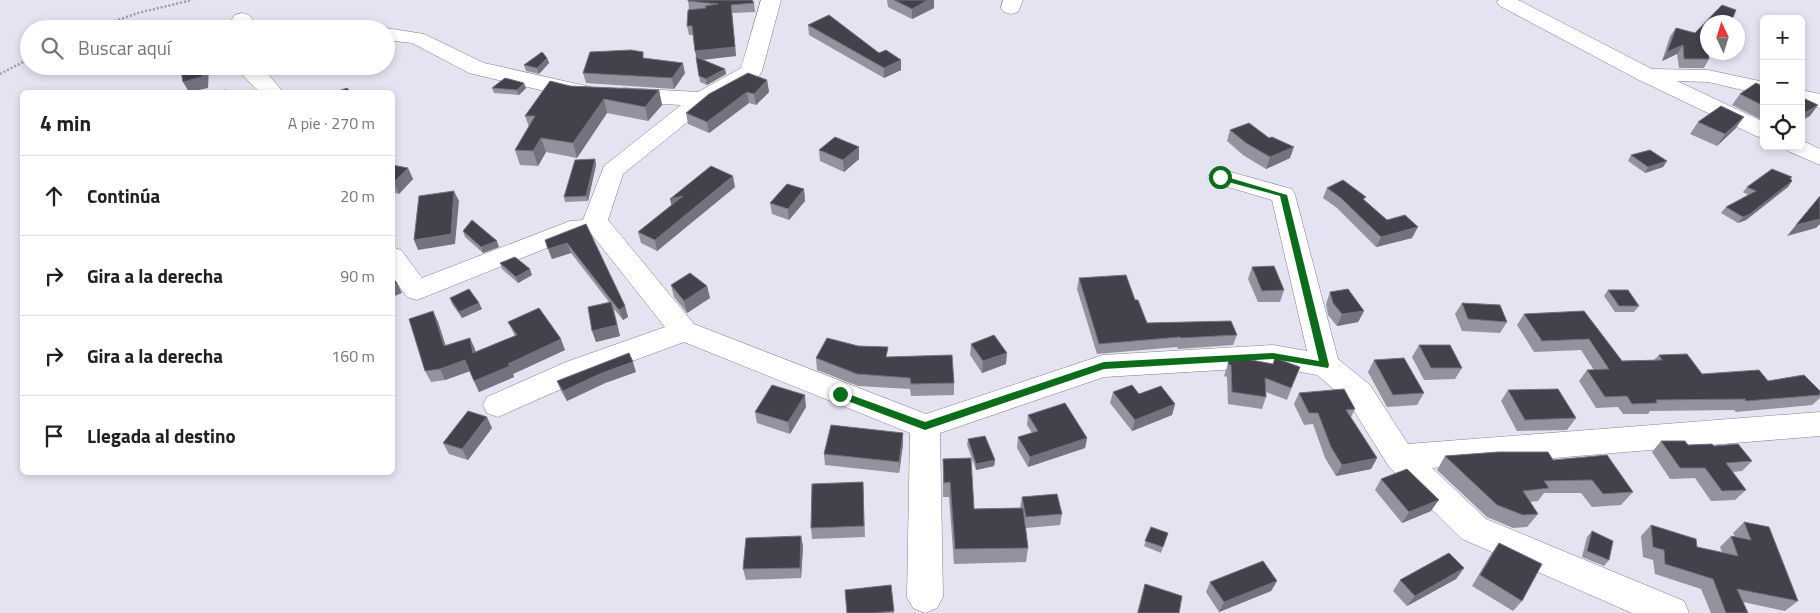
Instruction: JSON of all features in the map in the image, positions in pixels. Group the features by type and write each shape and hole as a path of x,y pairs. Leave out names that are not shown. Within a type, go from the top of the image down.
{"street":[{"path":"395,260 418,290 594,221 612,171 702,99 751,71 771,0"},
{"path":"1507,2 1645,74 1760,129"},
{"path":"395,35 417,38 477,68 574,92 702,99"},
{"path":"1645,74 1708,76 1760,87"},
{"path":"255,75 270,90"},
{"path":"1805,98 1820,101"},
{"path":"1804,150 1820,158"},
{"path":"1220,177 1283,195 1324,365"},
{"path":"594,221 684,332 723,345 840,394 925,426 1104,366 1273,356 1324,365 1359,394 1400,458 1474,528 1671,613"},
{"path":"498,405 576,370 684,332"},
{"path":"1400,458 1820,424"},
{"path":"925,426 925,597"}],"path":[{"path":"118,20 138,13 192,0"},
{"path":"0,74 20,64"}],"building":[{"path":"688,0 752,0 754,3 731,5 735,47 695,51 692,26 687,26 688,10 706,8 705,6 718,4"},
{"path":"894,0 928,0 912,9"},
{"path":"1722,5 1736,10 1734,15 1712,15"},
{"path":"829,15 879,53 886,50 901,60 884,68 808,25"},
{"path":"1676,28 1695,33 1700,28 1700,59 1684,59 1683,45 1667,52"},
{"path":"631,50 643,52 643,58 683,63 672,78 583,73 590,52"},
{"path":"542,52 547,58 537,68 524,65"},
{"path":"696,57 725,69 706,79 699,76"},
{"path":"748,73 767,80 754,94 747,92 707,122 686,113 709,94"},
{"path":"182,75 202,75 202,77 183,82"},
{"path":"505,78 524,83 517,90 492,88"},
{"path":"550,81 570,86 659,90 645,107 604,99 573,143 541,138 533,151 515,150 535,116 525,116"},
{"path":"1756,83 1760,85 1760,104 1740,94"},
{"path":"1805,99 1818,105 1805,113"},
{"path":"1721,106 1744,117 1725,134 1698,122"},
{"path":"1249,123 1269,138 1272,137 1294,147 1270,157 1246,143 1230,130"},
{"path":"835,137 859,147 843,160 819,150"},
{"path":"1650,150 1667,161 1648,167 1631,155"},
{"path":"595,159 586,196 564,197 575,160"},
{"path":"395,166 408,168 395,181"},
{"path":"711,166 733,176 655,240 638,232 683,196 670,199"},
{"path":"1772,169 1792,177 1790,178 1792,181 1750,214 1743,217 1726,207 1756,191 1747,187"},
{"path":"1343,180 1366,197 1363,199 1387,220 1405,215 1418,227 1381,237 1341,198 1327,188"},
{"path":"787,184 804,189 788,209 770,203"},
{"path":"454,191 451,234 414,240 419,196"},
{"path":"1820,196 1820,219 1796,225"},
{"path":"472,220 497,241 481,247 463,231"},
{"path":"586,224 625,306 619,310 567,243 548,249 545,240"},
{"path":"515,257 530,269 516,277 500,263"},
{"path":"1274,266 1284,290 1262,291 1252,267"},
{"path":"690,273 707,286 684,301 671,285"},
{"path":"1126,275 1135,300 1138,300 1147,323 1231,321 1237,335 1180,337 1099,344 1079,278"},
{"path":"469,289 479,303 459,312 450,298"},
{"path":"1348,289 1364,311 1342,314 1333,303 1330,292"},
{"path":"1608,290 1628,290 1639,306 1619,306"},
{"path":"611,302 617,325 592,331 588,307"},
{"path":"1462,303 1500,305 1507,322 1468,319"},
{"path":"539,308 561,339 508,364 510,366 474,381 465,360 440,369 425,371 409,319 433,311 444,346 470,338 473,353 517,335 508,322"},
{"path":"1584,311 1622,361 1662,360 1659,355 1687,354 1702,374 1759,370 1768,381 1804,375 1820,391 1820,395 1746,401 1745,399 1656,400 1657,403 1632,404 1627,396 1605,397 1587,370 1609,369 1589,339 1542,341 1524,314"},
{"path":"994,335 1007,353 983,361 971,344"},
{"path":"827,338 858,346 888,347 886,357 952,355 954,383 911,384 910,378 857,374 816,358"},
{"path":"1419,345 1450,345 1462,368 1431,368"},
{"path":"629,353 633,362 602,373 563,391 557,381"},
{"path":"1275,358 1300,367 1291,388 1265,378 1266,397 1232,392 1231,365 1228,364 1229,360 1246,359 1273,364"},
{"path":"1404,358 1424,393 1393,395 1374,360"},
{"path":"772,385 805,395 788,422 755,412"},
{"path":"1132,385 1139,394 1161,386 1175,404 1135,420 1113,392"},
{"path":"1344,389 1355,409 1346,410 1377,458 1342,465 1331,447 1318,413 1309,413 1299,393"},
{"path":"1558,389 1576,418 1525,420 1508,390"},
{"path":"1065,403 1087,438 1030,457 1018,437 1038,431 1028,415"},
{"path":"468,411 487,417 462,449 443,443"},
{"path":"831,425 903,433 899,462 824,454"},
{"path":"985,436 995,460 976,464 968,439"},
{"path":"1661,441 1685,441 1688,445 1712,444 1714,446 1738,444 1752,461 1726,463 1746,490 1722,491 1705,468 1680,468"},
{"path":"1498,452 1548,452 1553,460 1607,455 1633,492 1603,494 1592,480 1544,481 1549,488 1523,491 1538,514 1523,515 1497,505 1445,456"},
{"path":"971,458 974,509 1023,508 1028,548 955,549 950,482 944,483 943,459"},
{"path":"1407,469 1439,500 1409,512 1381,479"},
{"path":"863,482 864,526 811,528 812,484"},
{"path":"1057,494 1062,514 1026,517 1022,497"},
{"path":"1744,522 1769,527 1798,601 1737,589 1748,613 1726,613 1713,579 1665,564 1664,550 1653,547 1651,525 1696,539 1697,547 1738,556 1731,536 1751,540"},
{"path":"1151,527 1168,533 1163,547 1145,541"},
{"path":"1592,531 1613,541 1609,560 1587,551"},
{"path":"801,536 800,568 743,569 746,538"},
{"path":"1499,543 1542,564 1522,601 1480,575"},
{"path":"1449,553 1464,568 1415,596 1400,580"},
{"path":"1263,561 1277,581 1224,602 1210,582"},
{"path":"1145,584 1182,596 1179,613 1138,613"},
{"path":"891,585 894,611 847,613 845,590"}],"route":[{"path":"840,394 925,426 1104,366 1273,356 1324,365 1283,195 1220,177"}]}
